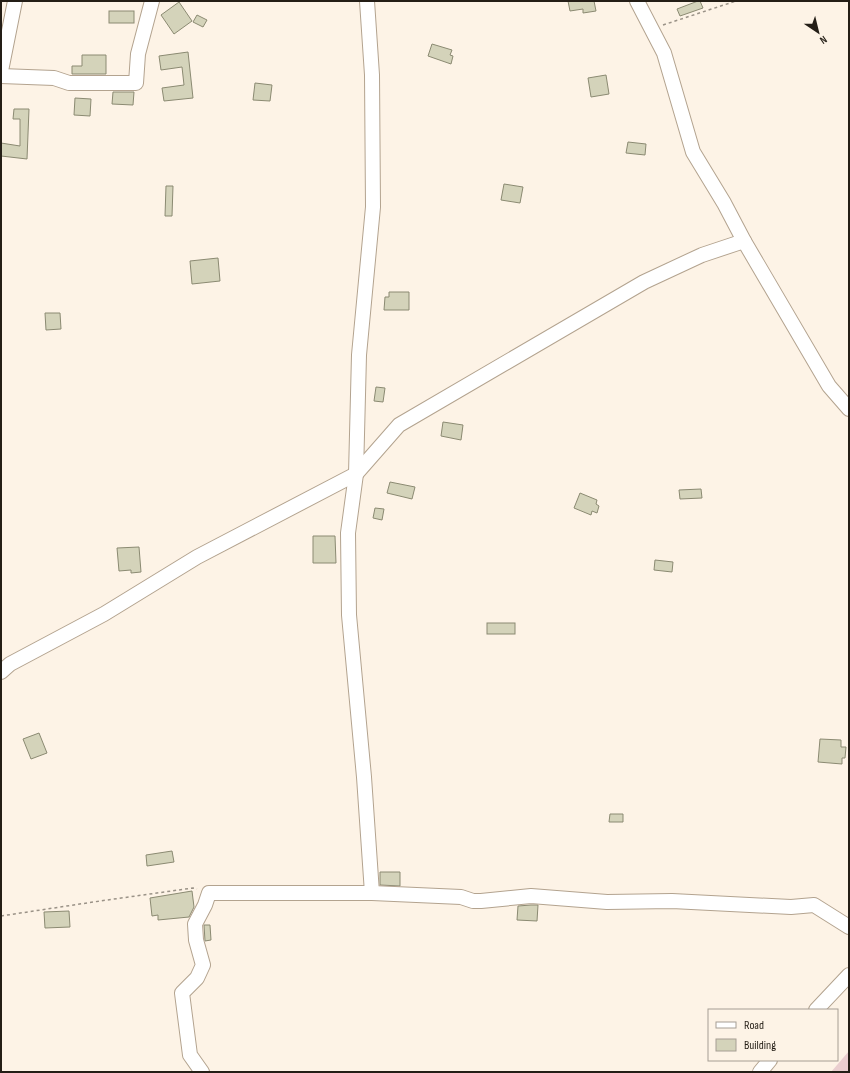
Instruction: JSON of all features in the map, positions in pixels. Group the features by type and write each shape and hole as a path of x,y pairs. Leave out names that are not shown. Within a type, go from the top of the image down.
{"street":[{"path":"1,71 15,1"},
{"path":"1,76 54,78 69,83 136,83 138,54 152,1"},
{"path":"367,1 372,76 373,207 359,355 356,474 348,533 349,614 364,777 372,893"},
{"path":"637,1 664,53 693,152 829,386 849,409"},
{"path":"1,672 10,664 104,614 197,557 356,474 399,425 644,282 702,255 744,241"},
{"path":"202,1072 190,1055 182,993 197,978 203,965 196,940 195,924 205,906 209,893 372,893 461,897 473,901 531,896 607,902 672,901 791,907 814,905 849,927"},
{"path":"817,1009 849,975"},
{"path":"760,1072 769,1061"}],"path":[{"path":"651,29 736,1"},
{"path":"1,916 193,888 209,893"}],"shaded area":[{"path":"849,1051 849,1072 831,1072"}],"building":[{"path":"568,1 594,1 596,11 583,13 583,9 570,11"},
{"path":"700,1 703,8 680,16 677,9"},
{"path":"179,2 192,21 174,34 161,15"},
{"path":"109,11 134,11 134,23 109,23"},
{"path":"197,15 207,20 203,27 193,22"},
{"path":"432,44 452,50 450,55 453,56 451,64 428,56"},
{"path":"188,52 193,98 164,101 162,88 184,85 182,67 161,70 159,56"},
{"path":"82,55 106,55 106,74 72,74 72,66 82,66"},
{"path":"606,75 609,94 591,97 588,78"},
{"path":"255,83 272,85 270,101 253,100"},
{"path":"113,92 134,92 133,105 112,104"},
{"path":"75,98 91,99 90,116 74,115"},
{"path":"14,109 29,109 27,159 1,156 1,143 20,146 20,119 13,119"},
{"path":"628,142 646,144 645,155 626,153"},
{"path":"504,184 523,187 520,203 501,200"},
{"path":"166,186 173,186 172,216 165,216"},
{"path":"218,258 220,281 192,284 190,261"},
{"path":"389,292 409,292 409,310 384,310 385,297 389,297"},
{"path":"45,313 60,313 61,329 46,330"},
{"path":"376,387 385,388 383,402 374,401"},
{"path":"443,422 463,425 461,440 441,436"},
{"path":"390,482 415,487 412,499 387,493"},
{"path":"701,489 702,498 680,499 679,490"},
{"path":"580,493 597,500 596,504 599,506 597,513 592,511 591,515 574,508"},
{"path":"375,508 384,509 382,520 373,518"},
{"path":"313,536 335,536 336,563 313,563"},
{"path":"139,547 141,572 131,573 131,570 119,571 117,548"},
{"path":"655,560 673,562 672,572 654,570"},
{"path":"487,623 515,623 515,634 487,634"},
{"path":"39,733 47,753 31,759 23,739"},
{"path":"820,739 841,740 841,747 846,747 845,758 842,758 842,764 818,762"},
{"path":"610,814 623,814 623,822 609,822"},
{"path":"172,851 174,862 147,866 146,855"},
{"path":"380,872 400,872 400,886 380,885"},
{"path":"192,891 194,907 189,917 158,920 158,915 152,916 150,898"},
{"path":"538,905 537,921 517,920 518,906"},
{"path":"69,911 70,927 45,928 44,912"},
{"path":"204,925 210,925 211,940 205,941"}]}
